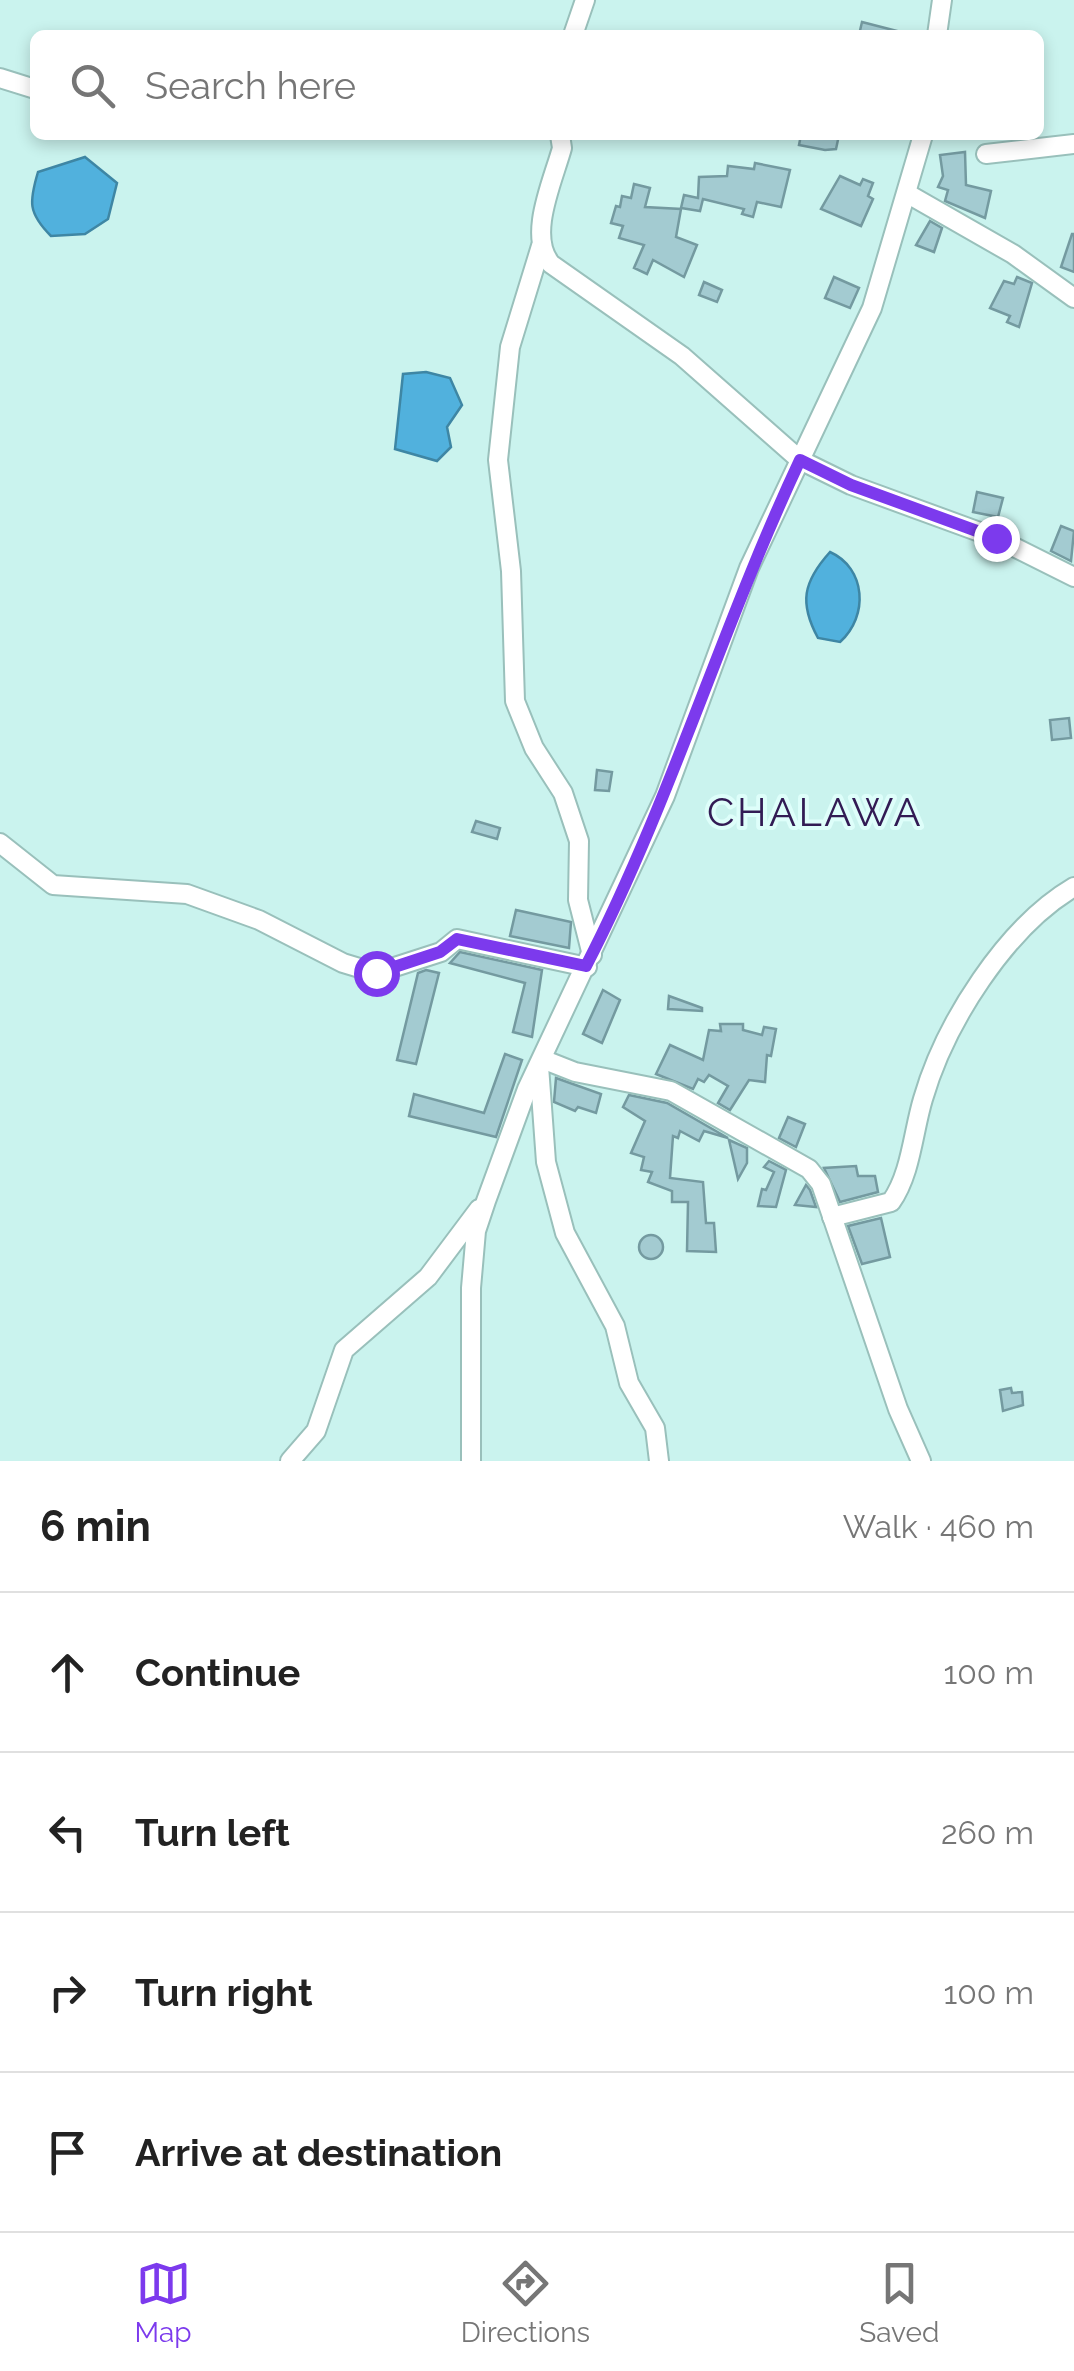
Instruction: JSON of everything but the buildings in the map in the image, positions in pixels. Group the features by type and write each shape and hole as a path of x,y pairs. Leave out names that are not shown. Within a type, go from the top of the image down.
{"street":[{"path":"576,30 585,0"},
{"path":"938,30 942,0"},
{"path":"0,78 30,87"},
{"path":"561,140 541,246 510,348 498,460 511,571 515,701 534,748 563,793 579,842 578,900 589,961"},
{"path":"472,1461 473,1249 486,1201 540,1062 665,796 749,568 872,308 922,140"},
{"path":"986,154 1074,144"},
{"path":"908,194 1013,254 1074,298"},
{"path":"541,246 551,264 682,356 800,460 851,485 996,538 1074,577"},
{"path":"0,843 53,885 187,894 259,920 343,962 376,973 440,952 457,939 589,961"},
{"path":"832,1217 891,1202 900,1188 925,1092 971,998 1005,948 1036,913 1074,887"},
{"path":"540,1062 671,1091 809,1169 820,1184 898,1409 921,1461"},
{"path":"540,1062 546,1162 566,1233 615,1326 629,1383 656,1428 660,1461"},
{"path":"290,1461 316,1431 344,1350 428,1276 456,1234 486,1201"}],"water":[{"path":"85,157 117,183 108,219 85,234 51,236 32,207 38,172"},
{"path":"426,372 450,378 462,405 447,427 451,447 437,461 395,449 403,374"},
{"path":"830,552 851,569 859,593 856,619 840,642 818,638 806,603 809,583"}],"district":[{"name":"CHALAWA","path":"815,812"}],"route":[{"path":"376,973 440,952 457,939 586,966 665,796 749,568 800,460 851,485 996,538"}]}
